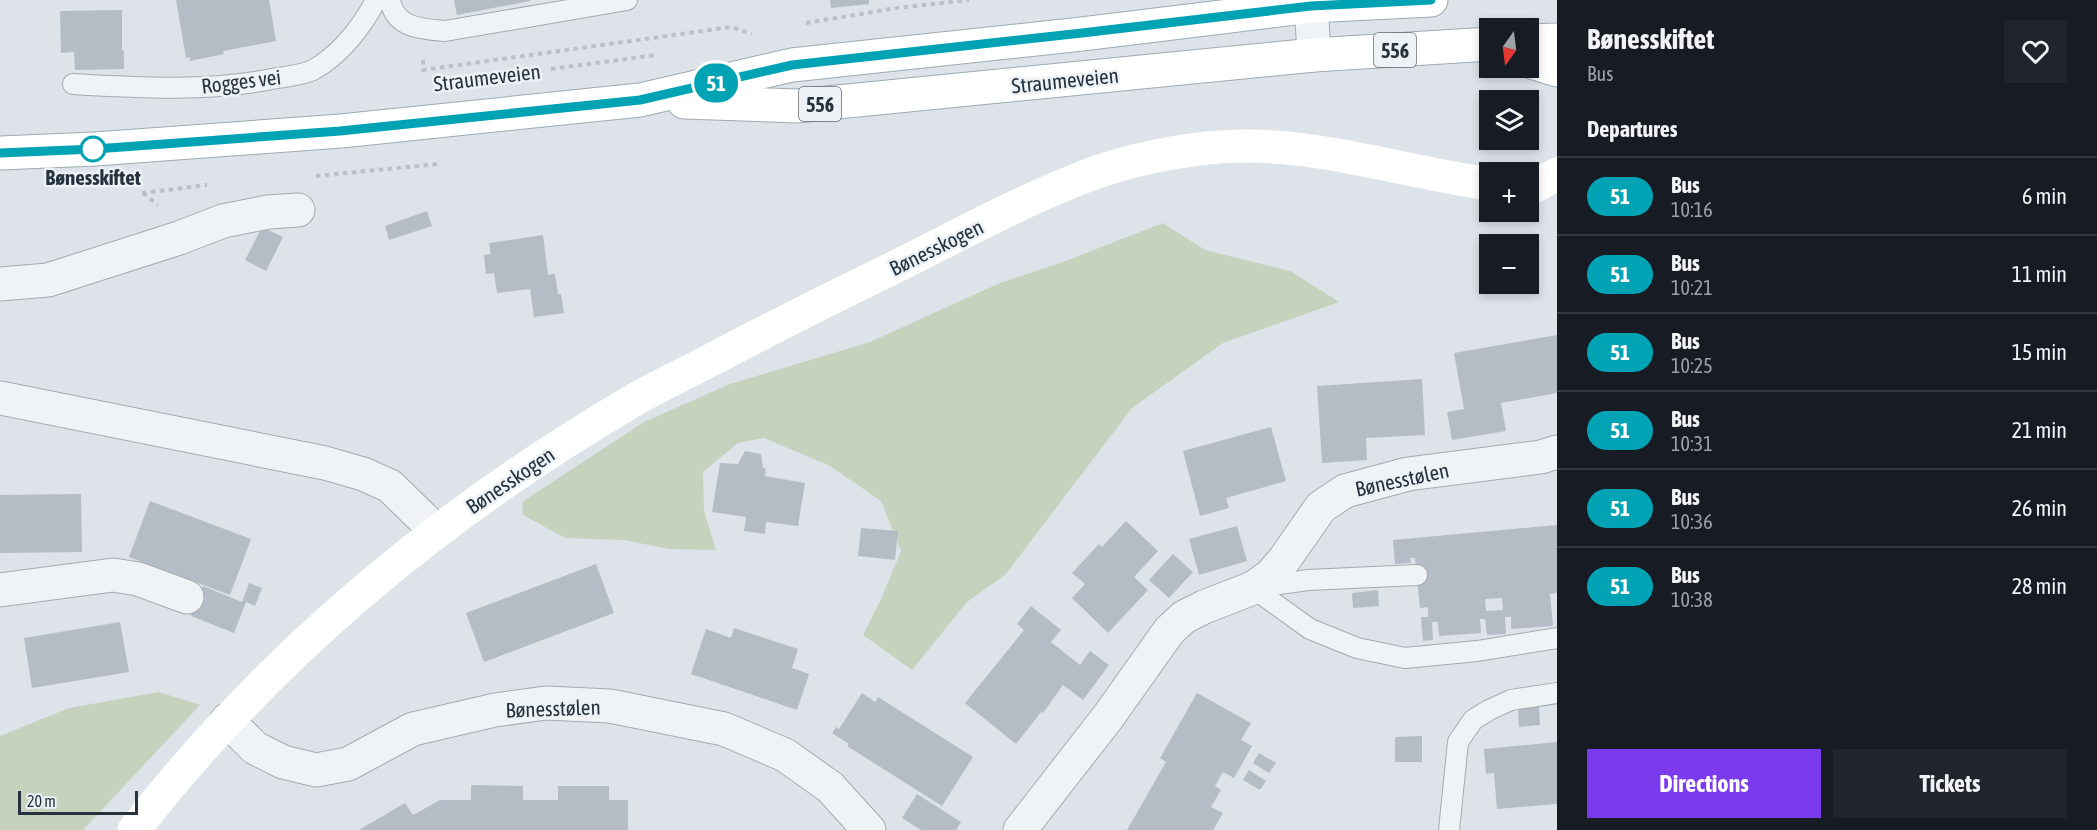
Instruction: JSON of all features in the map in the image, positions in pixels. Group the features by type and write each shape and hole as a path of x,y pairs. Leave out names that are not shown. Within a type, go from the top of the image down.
{"main road":[{"name":"Straumeveien","path":"0,153 95,149 340,131 640,100 792,65 1071,35 1311,3 1431,0"},
{"path":"1539,41 1557,40"},
{"name":"Straumeveien","path":"640,100 797,106 1314,55 1479,46"},
{"path":"1539,64 1557,70"},
{"name":"Bønesskogen","path":"134,830 227,720 310,637 367,586 436,531 524,470 631,402 799,314 1078,179 1140,160 1208,148 1266,146 1338,155 1479,182"}],"street":[{"path":"1311,3 1314,55"},
{"path":"0,284 48,280 179,238 223,221 268,212 298,210"},
{"path":"0,398 325,464 363,474 390,486 436,531"},
{"name":"Bønesstølen","path":"1020,830 1108,717 1169,631 1184,617 1253,588 1270,576 1321,507 1346,491 1408,474 1541,457 1557,452"},
{"path":"0,590 113,575 138,579 187,597"},
{"name":"Bønesstølen","path":"227,720 255,748 283,762 316,770 348,764 413,729 495,710 546,703 610,706 723,729 785,755 830,787 869,830"}],"lane":[{"name":"Rogges vei","path":"73,84 156,89 233,85 310,71 335,56 369,14 376,0"},
{"path":"390,0 392,12 404,22 420,29 445,31 627,0"},
{"path":"1253,588 1308,580 1417,575"},
{"path":"1253,588 1310,629 1357,648 1405,658 1477,651 1557,638"},
{"path":"1449,830 1458,742 1473,720 1511,700 1557,693"}],"path":[{"path":"803,25 812,21 897,8 969,0"},
{"name":"Straumeveien","path":"542,70 657,55"}],"green space":[{"path":"1163,223 1205,250 1290,271 1339,302 1223,343 1132,408 1005,575 967,602 912,670 863,635 901,551 881,501 830,466 764,438 738,443 703,472 704,511 716,550 669,549 624,540 565,538 523,515 522,502 644,422 730,384 870,342 1000,283 1063,262"},
{"path":"159,692 200,705 83,830 0,830 0,736 69,708"}],"building":[{"path":"176,0 269,0 276,41 223,51 224,54 190,61 190,57 186,58"},
{"path":"454,0 530,0 530,1 457,15"},
{"path":"830,0 869,0 869,4 831,8"},
{"path":"122,10 124,69 75,70 74,52 61,53 60,11"},
{"path":"427,211 432,226 389,240 385,226"},
{"path":"262,227 283,237 266,271 245,260"},
{"path":"543,235 548,275 555,274 564,313 534,317 530,289 497,293 494,273 486,274 484,255 491,254 489,243"},
{"path":"1557,335 1557,393 1501,403 1506,431 1452,440 1447,412 1464,409 1454,353"},
{"path":"1422,379 1425,435 1366,438 1367,460 1322,463 1317,386"},
{"path":"1271,427 1286,481 1226,498 1229,508 1200,516 1183,451"},
{"path":"745,451 761,454 763,468 766,469 765,476 805,483 798,526 766,522 765,534 744,531 746,517 712,512 720,463 738,464"},
{"path":"81,494 82,552 0,553 0,495"},
{"path":"150,501 251,539 230,595 129,557"},
{"path":"1126,521 1158,551 1134,577 1148,590 1108,633 1072,598 1085,584 1072,573 1099,544 1102,547"},
{"path":"1557,525 1557,593 1550,594 1553,626 1511,629 1511,617 1505,617 1506,634 1487,635 1485,619 1480,619 1481,633 1439,636 1438,622 1432,622 1433,640 1423,641 1421,617 1428,617 1428,607 1420,608 1415,558 1410,558 1411,563 1395,564 1393,540","holes":["1502,598 1503,610 1486,611 1485,599"]},
{"path":"1237,526 1247,561 1199,575 1189,539"},
{"path":"861,528 898,531 895,560 858,556"},
{"path":"1173,554 1193,572 1169,598 1149,580"},
{"path":"596,564 614,613 484,662 466,613"},
{"path":"249,583 262,588 255,606 246,602 234,633 191,616 203,586 242,602"},
{"path":"1378,590 1379,606 1353,608 1352,593"},
{"path":"1031,606 1061,630 1051,642 1080,665 1090,651 1109,665 1083,700 1063,685 1043,713 1042,711 1016,744 965,703 1024,630 1017,624"},
{"path":"120,622 129,672 32,688 24,638"},
{"path":"734,628 798,649 792,668 809,674 797,710 691,674 706,629 731,638"},
{"path":"862,693 875,702 878,697 973,757 942,806 847,746 849,744 832,733 836,727 839,729"},
{"path":"1197,693 1251,723 1241,740 1252,746 1234,778 1223,772 1215,786 1221,790 1211,807 1223,813 1213,830 1127,830 1166,762 1160,758"},
{"path":"1539,706 1540,725 1519,727 1518,707"},
{"path":"1422,736 1422,762 1395,762 1395,737"},
{"path":"1557,742 1557,804 1497,809 1494,773 1486,774 1484,749"},
{"path":"1259,753 1276,763 1269,773 1253,763"},
{"path":"1249,770 1266,781 1260,790 1243,780"},
{"path":"471,785 523,786 523,800 558,800 558,786 609,786 609,800 628,800 628,830 359,830 405,803 413,815 440,800 471,800"},
{"path":"917,794 961,822 956,830 921,830 902,818"}],"bus line":[{"name":"51","path":"0,153 95,149 340,131 640,100 792,65 1311,6 1431,0"}],"place":[{"name":"Bønesskiftet","path":"93,149"}]}
